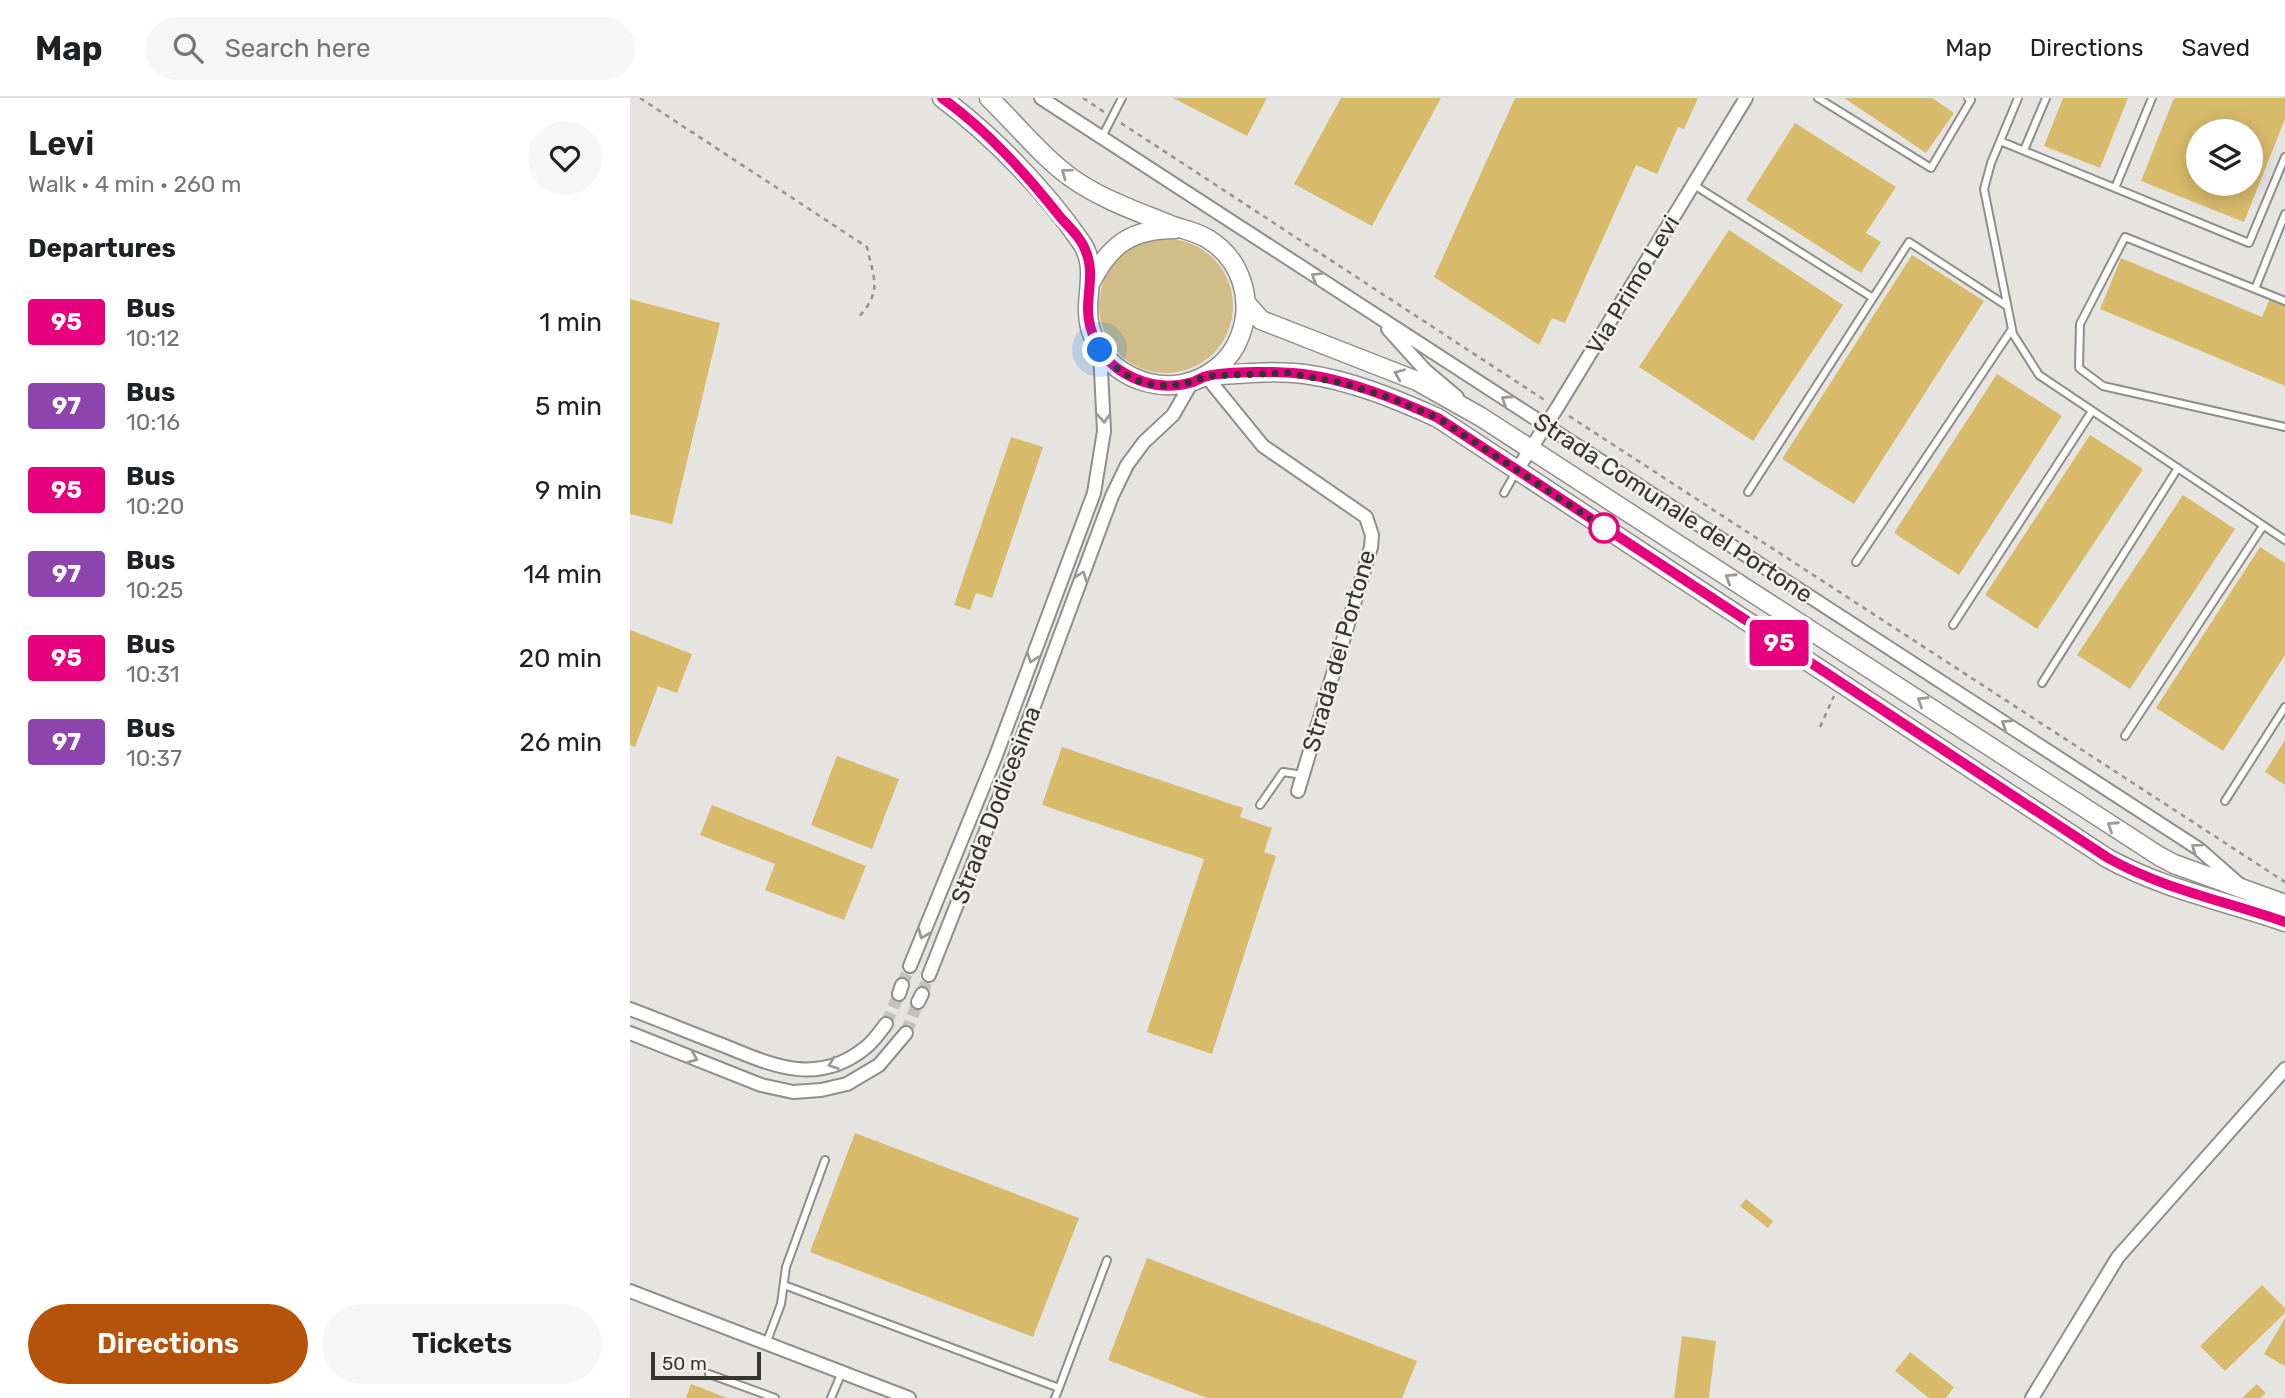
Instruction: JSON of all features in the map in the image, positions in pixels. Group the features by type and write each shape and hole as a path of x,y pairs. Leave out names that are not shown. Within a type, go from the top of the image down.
{"street":[{"path":"942,98 993,141 1041,192 1083,244 1091,282 1087,311 1094,339 1115,367 1133,379 1168,386 1199,379 1288,373 1343,383 1393,399 1438,418 2108,858 2135,874 2165,885 2285,922"},
{"path":"989,98 1055,164 1079,183 1105,198 1209,239 1227,255 1240,275 1247,303 1244,326 1238,343 1224,363 1199,379"},
{"name":"Strada Comunale del Portone","path":"1041,98 2199,849 2249,892"},
{"name":"Via Primo Levi","path":"1517,470 1746,98"},
{"path":"1091,282 1101,261 1118,244 1138,233 1182,229"},
{"name":"Strada Comunale del Portone","path":"1247,303 1261,320 1417,381 1481,417 2159,856 2285,904"},
{"name":"Strada Comunale del Portone","path":"1374,314 1425,370 1481,417"},
{"name":"Strada Dodicesima","path":"910,966 995,758 1094,493 1104,431 1100,350"},
{"name":"Strada Dodicesima","path":"929,975 1013,765 1112,496 1127,465 1144,442 1173,415 1199,379"},
{"name":"Strada del Portone","path":"1199,379 1264,446 1366,517 1370,525 1371,547 1298,791"},
{"path":"1044,627 1061,634"},
{"path":"630,1009 765,1063 793,1070 816,1070 840,1063 866,1048 886,1024"},
{"path":"630,1033 761,1085 793,1091 821,1090 847,1084 879,1065 906,1033"},
{"path":"2032,1398 2118,1257 2285,1069"},
{"path":"630,1291 909,1398"}],"lane":[{"path":"1102,137 1122,98"},
{"path":"1818,98 1931,168 1971,100 1968,98"},
{"path":"2018,98 1984,189 2012,330 2039,375 2285,540"},
{"path":"2024,150 2046,98"},
{"path":"2115,188 2152,98"},
{"path":"2000,141 2249,243 2285,157"},
{"path":"1694,185 1873,298"},
{"path":"2255,289 2285,214"},
{"path":"2285,301 2125,237 2080,324 2079,369 2104,387 2285,427"},
{"path":"1748,492 1909,242 2007,306"},
{"path":"1856,562 2012,330"},
{"path":"1953,625 2092,411"},
{"path":"2042,683 2178,468"},
{"path":"1504,493 1517,470"},
{"path":"2125,736 2263,526"},
{"path":"2225,801 2285,707"},
{"path":"1260,805 1283,772 1303,775"},
{"path":"766,1344 782,1304 786,1267 825,1160"},
{"path":"1055,1398 1107,1260"},
{"path":"785,1285 1059,1388"},
{"path":"831,1398 842,1372"},
{"path":"709,1374 775,1398"}],"path":[{"path":"640,98 867,247 876,289 858,319"},
{"path":"1083,98 2285,883"},
{"path":"1820,727 1829,705"}],"shaded area":[{"path":"1166,239 1192,244 1214,258 1228,280 1233,306 1228,332 1214,354 1192,368 1166,373 1140,368 1118,354 1104,332 1099,306 1104,280 1118,258 1140,244"}],"building":[{"path":"1173,98 1267,98 1247,136"},
{"path":"1341,98 1441,98 1372,226 1294,184"},
{"path":"1515,98 1698,98 1684,129 1678,127 1657,174 1636,165 1565,323 1552,318 1539,345 1434,277"},
{"path":"1844,98 1932,98 1954,113 1926,153"},
{"path":"2063,98 2128,98 2100,168 2044,146"},
{"path":"2174,98 2285,98 2285,119 2263,174 2263,119 2186,119 2186,196 2254,196 2244,222 2141,181"},
{"path":"1795,123 1896,187 1866,233 1881,242 1861,273 1746,200"},
{"path":"1729,230 1843,305 1753,441 1639,367"},
{"path":"1912,255 1984,301 1854,504 1782,459"},
{"path":"2121,258 2262,317 2271,296 2285,302 2285,386 2100,309"},
{"path":"630,299 720,323 672,524 630,514"},
{"path":"1997,374 2062,416 1959,575 1894,533"},
{"path":"2090,435 2143,469 2037,629 1985,595"},
{"path":"1011,437 1043,447 992,598 976,593 970,610 954,605"},
{"path":"2183,495 2235,529 2130,689 2077,655"},
{"path":"2260,547 2285,563 2285,655 2223,751 2156,708"},
{"path":"630,630 692,654 677,693 658,686 635,747 630,745"},
{"path":"2285,740 2285,785 2265,772"},
{"path":"1062,747 1243,808 1240,817 1272,828 1264,852 1276,856 1212,1054 1147,1032 1204,859 1042,805"},
{"path":"837,756 899,779 872,849 811,825"},
{"path":"712,805 866,866 844,920 765,890 775,864 700,835"},
{"path":"855,1133 1079,1218 1033,1337 810,1252"},
{"path":"1746,1199 1773,1221 1768,1228 1740,1206"},
{"path":"1147,1258 1417,1361 1402,1398 1207,1398 1108,1360"},
{"path":"2262,1285 2285,1308 2285,1313 2225,1371 2200,1346"},
{"path":"2285,1318 2285,1366 2264,1354"},
{"path":"1682,1336 1716,1341 1709,1398 1674,1398"},
{"path":"1910,1352 1954,1387 1946,1398 1929,1398 1895,1371"},
{"path":"691,1384 727,1398 686,1398"},
{"path":"2257,1384 2266,1393 2260,1398 2242,1398"}],"tunnel":[{"path":"902,985 910,966"},
{"path":"922,994 929,975"},
{"path":"886,1024 899,994"},
{"path":"906,1033 918,1002"}],"bus line":[{"name":"95","path":"942,98 993,141 1041,192 1083,244 1090,268 1087,311 1094,339 1115,367 1133,379 1168,386 1192,382 1206,376 1302,374 1343,383 1393,399 1438,418 2108,858 2135,874 2165,885 2285,922"}],"route":[{"path":"1100,350 1115,367 1133,379 1148,384 1168,386 1192,382 1206,376 1288,373 1343,383 1393,399 1438,418 1615,535 1604,528"}]}
